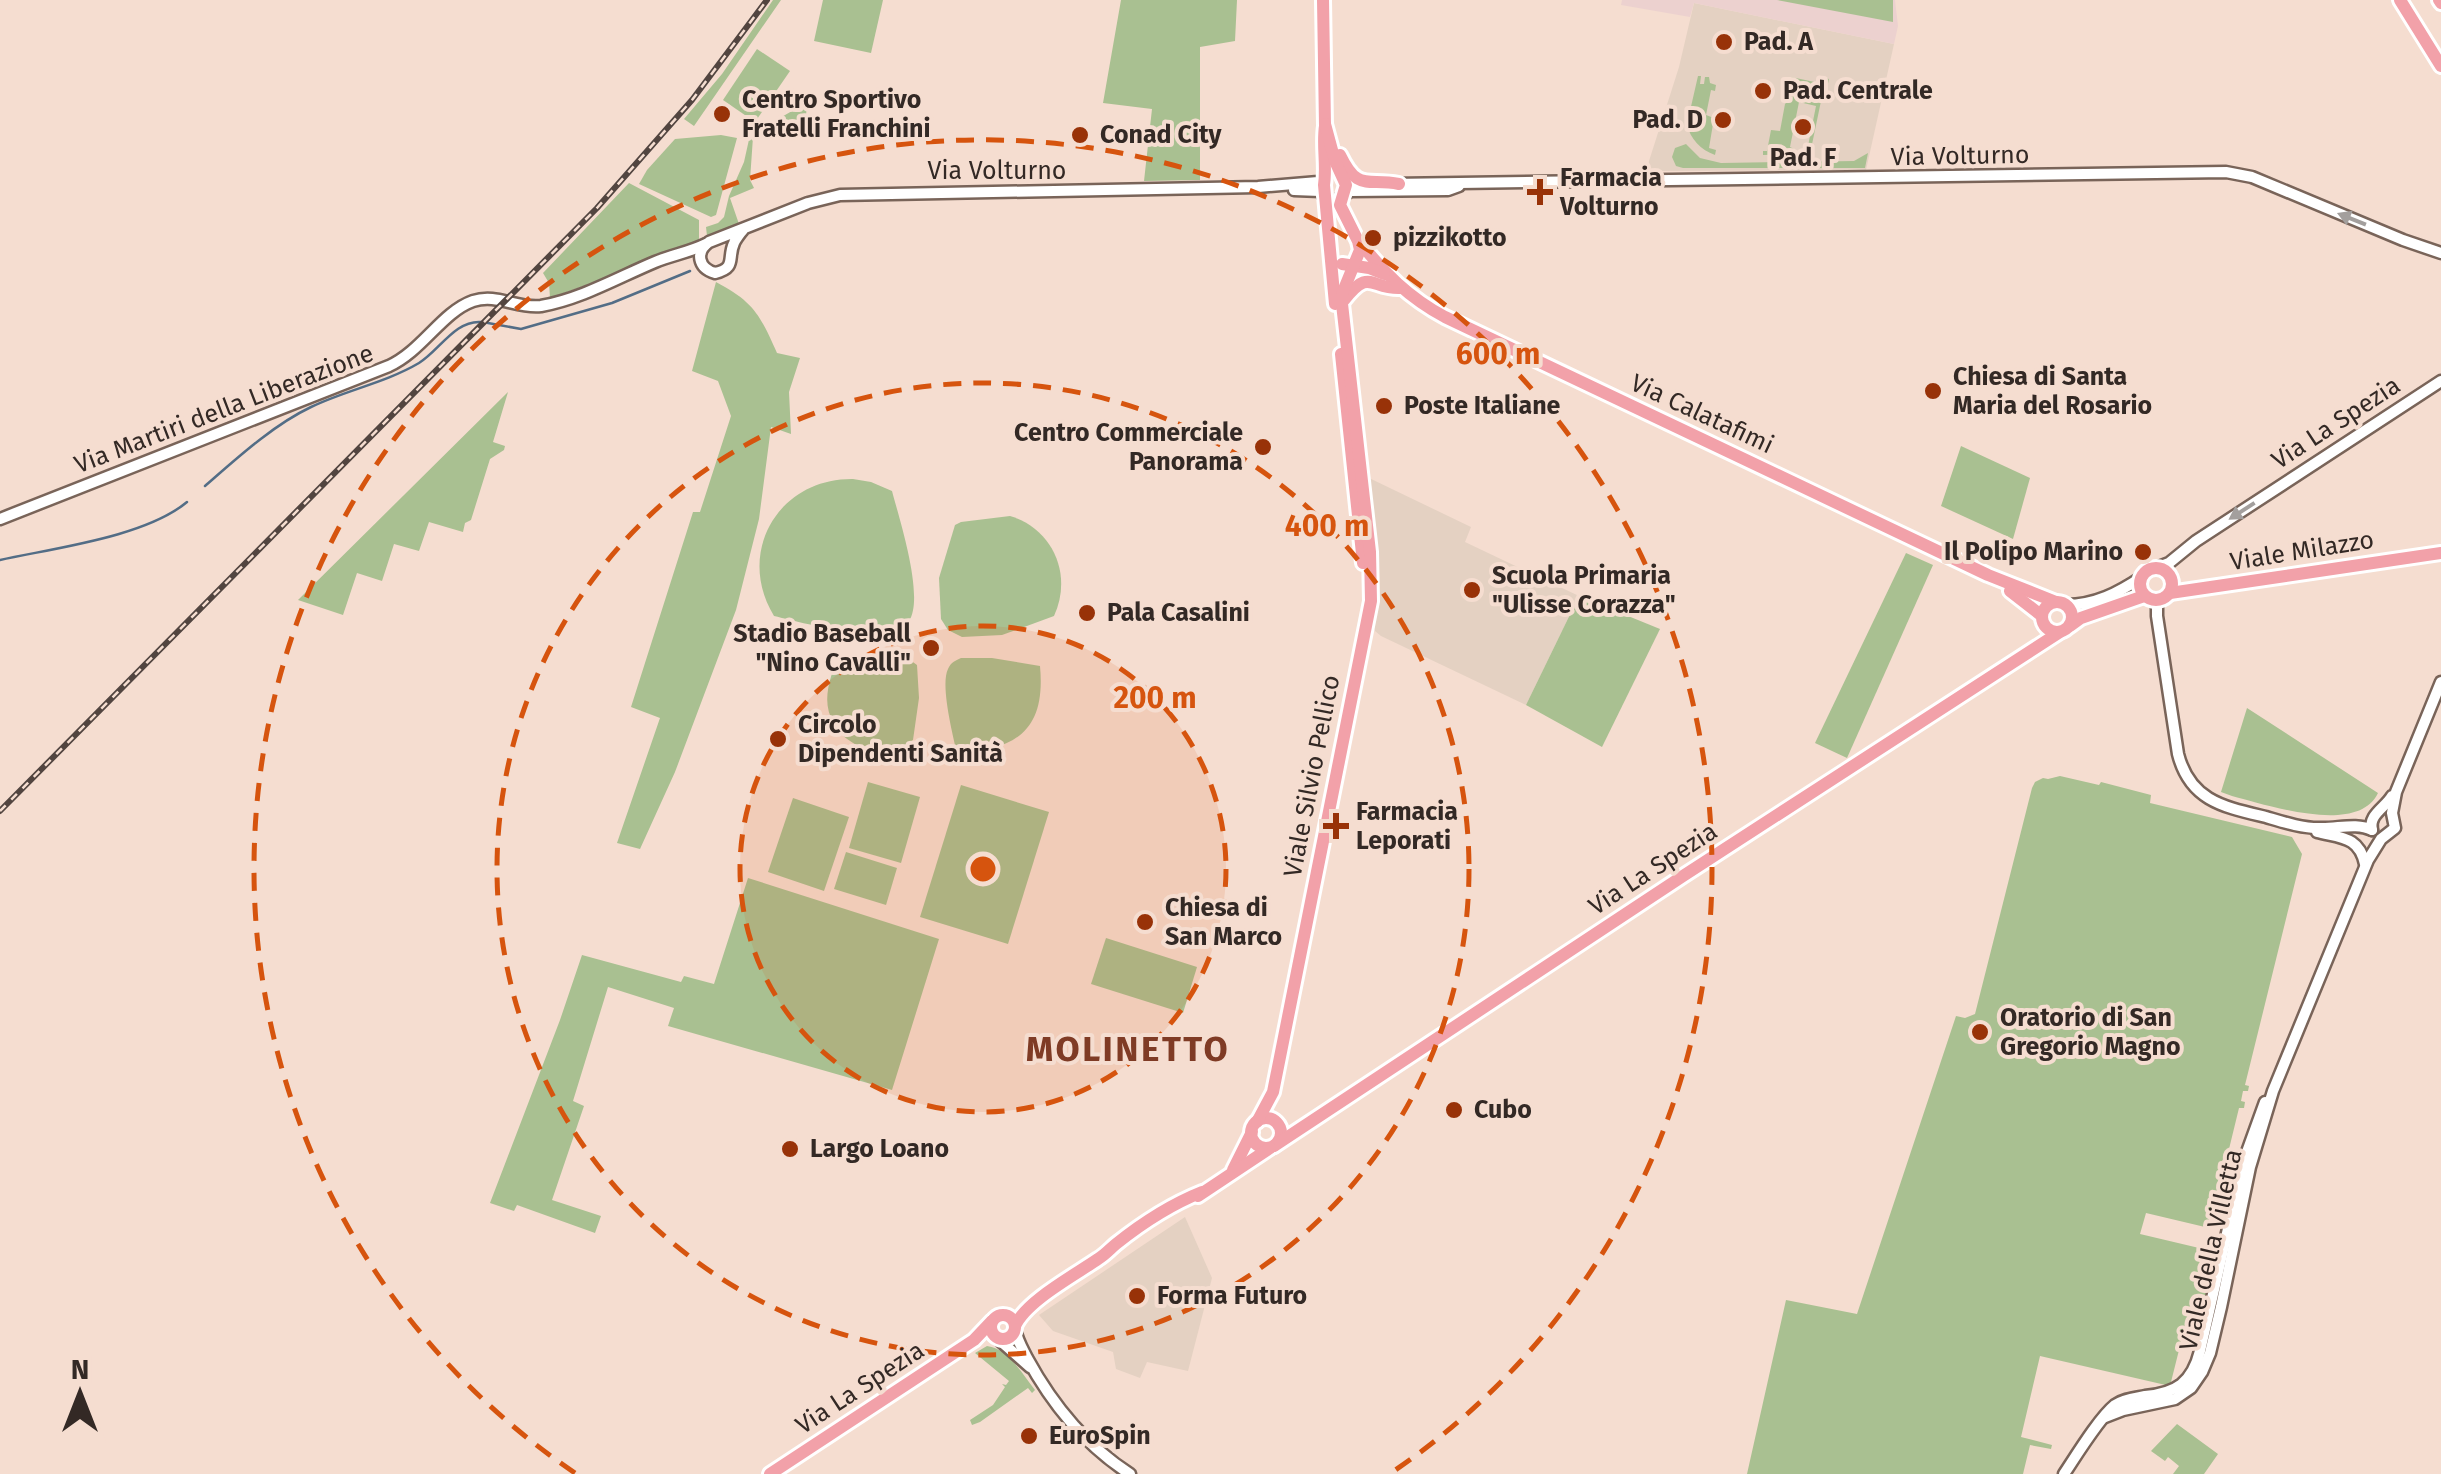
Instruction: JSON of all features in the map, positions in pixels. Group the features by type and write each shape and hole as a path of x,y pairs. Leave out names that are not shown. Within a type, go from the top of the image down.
{"main road":[{"name":"Viale Silvio Pellico","path":"1324,0 1324,178 1364,573 1361,645"},
{"path":"2400,0 2441,66"},
{"path":"1325,124 1343,178"},
{"path":"1330,138 1354,177 1365,182 1399,184"},
{"path":"1324,178 1332,174 1343,178"},
{"name":"Via Calatafimi","path":"1343,178 1346,187 1341,208 1360,247 1352,262 1386,276 1445,317 1988,575 2061,603"},
{"name":"Via Calatafimi","path":"1356,238 1386,276"},
{"path":"1332,253 1336,262 1352,262"},
{"name":"Viale Silvio Pellico","path":"1254,1127 1273,1092 1371,606 1371,563 1342,307 1352,262"},
{"path":"1342,307 1354,288 1364,282 1401,288"},
{"name":"Viale Milazzo","path":"2157,596 2441,552"},
{"path":"2142,577 2140,587 2157,596 2172,584 2169,574 2156,568"},
{"name":"Via La Spezia","path":"2142,577 2156,568"},
{"name":"Via Calatafimi","path":"1988,575 2032,606 2042,618"},
{"name":"Via La Spezia","path":"770,1474 974,1340 998,1318 1043,1296 1184,1199 1202,1192 1292,1136 2028,651 2081,618 2157,596"},
{"path":"2028,651 2040,634 2042,618 2046,606 2061,603 2071,610 2072,618 2064,629 2048,630 2042,618"},
{"name":"Viale Silvio Pellico","path":"1273,1092 1277,1124"},
{"path":"1277,1124 1281,1136 1272,1147 1258,1146 1253,1140 1254,1127 1264,1119 1288,1127 1304,1125"},
{"name":"Via La Spezia","path":"1233,1171 1254,1127"},
{"name":"Via La Spezia","path":"974,1340 1008,1338 1019,1318 1043,1296"},
{"path":"997,1338 992,1332 998,1318 1012,1319 1015,1328"}],"street":[{"name":"Via Volturno","path":"1343,178 1358,185 1465,185 2226,172 2252,177 2441,252"},
{"name":"Via Volturno","path":"1258,187 1318,182 1324,178"},
{"name":"Via Volturno","path":"1341,196 1351,191 1448,190 1465,185"},
{"name":"Via Volturno","path":"506,301 539,306 567,299 819,199 850,193 1258,187 1317,190 1326,200"},
{"path":"732,254 743,230"},
{"path":"703,266 700,253 709,243 726,245 732,254"},
{"name":"Via Volturno","path":"644,268 684,257 711,272 722,272 730,265 732,254"},
{"name":"Via Martiri della Liberazione","path":"0,519 395,364 462,306 481,299 506,301"},
{"name":"Via La Spezia","path":"2156,568 2169,564 2184,549 2441,381"},
{"name":"Via La Spezia","path":"2061,603 2082,605 2096,601 2142,577"},
{"path":"2157,596 2178,754 2190,781 2204,797 2219,805 2302,826 2366,827 2380,836 2388,836 2395,828 2396,792"},
{"path":"2372,831 2370,824 2376,814 2396,792 2441,682"},
{"path":"2346,826 2384,811 2394,817"},
{"path":"2302,826 2355,843 2367,863"},
{"name":"Viale della Villetta","path":"2367,863 2372,831"},
{"name":"Viale della Villetta","path":"2064,1474 2105,1418 2122,1410 2175,1399 2191,1388 2202,1372 2210,1355 2250,1167 2274,1089 2367,863 2380,841 2388,836"},
{"path":"1015,1328 1034,1371 1059,1408 1084,1437 1130,1474"},
{"path":"997,1338 1034,1371"}],"shaded area":[{"path":"1622,0 1895,0 1898,26 1894,44 1694,3 1690,17 1621,5"},
{"path":"1694,3 1894,44 1866,170 1648,171"},
{"name":"Scuola Primaria \"Ulisse Corazza\"","path":"1367,477 1471,527 1465,542 1579,596 1526,705 1375,631 1377,570"},
{"name":"Forma Futuro","path":"1185,1217 1212,1278 1188,1371 1147,1362 1140,1378 1116,1369 1113,1352 1053,1331 1039,1315"}],"green space":[{"path":"773,0 781,0 694,126 684,119 722,74"},
{"path":"823,0 883,0 871,53 814,41"},
{"path":"1121,0 1237,0 1235,41 1200,47 1200,180 1144,181 1152,109 1103,103"},
{"path":"1777,0 1893,0 1893,22"},
{"path":"757,49 790,71 755,122 723,100"},
{"path":"1698,76 1700,84 1709,77 1710,83 1716,85 1715,91 1711,90 1706,115 1714,118 1709,148 1716,150 1715,155 1697,143 1687,124"},
{"path":"1791,77 1824,84 1829,79 1810,154 1803,154 1803,150 1807,151 1816,106 1799,102 1790,147 1793,154 1763,155 1771,130 1780,131"},
{"path":"808,101 804,128 777,123 772,138 753,137 750,180 754,188 730,198 739,224 707,236 706,227 724,217 729,196 744,162 750,135"},
{"path":"721,135 737,138 716,215 711,217 639,184 675,139"},
{"path":"1686,144 1700,158 1721,163 1854,161 1868,153 1865,168 1683,168 1676,166 1672,157 1675,148"},
{"path":"629,183 699,220 699,241 550,298 549,283 543,273"},
{"path":"716,282 754,311 777,353 800,358 789,392 791,434 771,427 759,519 736,610 675,772 640,849 617,843 660,718 631,707 693,512 700,512 731,416 718,381 692,371"},
{"path":"508,392 493,442 505,446 504,450 490,459 471,520 465,523 463,532 429,522 419,551 394,544 382,581 357,573 343,615 298,600"},
{"path":"1961,446 2030,478 2013,539 1941,506"},
{"path":"853,479 892,491 912,576 913,610 909,621 899,629 865,633 774,616 763,592 759,567 762,544 771,523 785,505 804,491 827,482"},
{"path":"1010,516 1038,531 1055,556 1061,585 1054,616 1002,635 962,637 948,630 941,619 939,578 955,525"},
{"path":"1906,553 1933,565 1847,758 1815,743"},
{"path":"1579,596 1660,629 1602,747 1526,705"},
{"path":"961,658 992,658 1040,666 1038,706 1032,721 1011,741 957,754 945,686 949,667"},
{"path":"874,660 910,660 917,665 919,698 913,740 903,747 867,749 845,738 831,718 828,688 833,670"},
{"path":"2247,708 2378,793 2367,806 2352,813 2332,815 2288,810 2221,792"},
{"path":"2060,776 2151,795 2150,803 2292,837 2302,854 2245,1085 2249,1086 2248,1091 2243,1091 2244,1108 2239,1108 2211,1223 2205,1227 2146,1213 2140,1234 2216,1252 2206,1297 2198,1295 2194,1310 2189,1310 2170,1386 2040,1356 2021,1437 2052,1445 2051,1449 2030,1445 2023,1474 1747,1474 1786,1300 1857,1314 1956,1016 1975,1014 2032,788 2043,778"},
{"path":"868,782 920,797 901,863 849,848"},
{"path":"961,785 1049,812 1008,944 920,917"},
{"path":"793,798 849,817 824,891 768,872"},
{"path":"846,852 897,868 886,905 834,889"},
{"path":"748,878 939,939 892,1090 668,1026 674,1008 608,987 573,1101 584,1106 552,1200 601,1216 595,1233 517,1205 514,1211 490,1203 582,955 681,982 684,976 714,984"},
{"path":"1106,938 1197,967 1183,1013 1091,984"},
{"path":"987,1346 1008,1357 1035,1390 1032,1393 1028,1388 972,1425 970,1420 993,1405 1005,1387 1002,1384 1009,1381 975,1353"},
{"path":"2177,1424 2218,1454 2204,1474 2173,1474 2179,1466 2151,1451"}],"waterway":[{"path":"488,323 521,329 612,303 690,271"},
{"path":"205,486 255,443 297,414 406,370 426,358 455,331 481,322"},
{"path":"0,560 124,533 187,502"}],"railway":[{"path":"0,811 597,208 692,100 767,0"}],"place":[{"name":"Pad. A","path":"1724,42"},
{"name":"Pad. Centrale","path":"1763,91"},
{"name":"Centro Sportivo Fratelli Franchini","path":"722,114"},
{"name":"Pad. D","path":"1723,120"},
{"name":"Pad. F","path":"1803,127"},
{"name":"Conad City","path":"1080,135"},
{"name":"Farmacia Volturno","path":"1540,192"},
{"name":"pizzikotto","path":"1373,238"},
{"name":"Chiesa di Santa Maria del Rosario","path":"1933,391"},
{"name":"Poste Italiane","path":"1384,406"},
{"name":"Centro Commerciale Panorama","path":"1263,447"},
{"name":"Il Polipo Marino","path":"2143,552"},
{"name":"Scuola Primaria \"Ulisse Corazza\"","path":"1472,590"},
{"name":"Pala Casalini","path":"1087,613"},
{"name":"Stadio Baseball \"Nino Cavalli\"","path":"931,648"},
{"name":"Circolo Dipendenti Sanità","path":"778,739"},
{"name":"Farmacia Leporati","path":"1336,826"},
{"name":"Chiesa di San Marco","path":"1145,922"},
{"name":"Oratorio di San Gregorio Magno","path":"1980,1032"},
{"name":"Cubo","path":"1454,1110"},
{"name":"Largo Loano","path":"790,1149"},
{"name":"Forma Futuro","path":"1137,1296"},
{"name":"EuroSpin","path":"1029,1436"}],"district":[{"name":"MOLINETTO","path":"1128,1049"}]}
